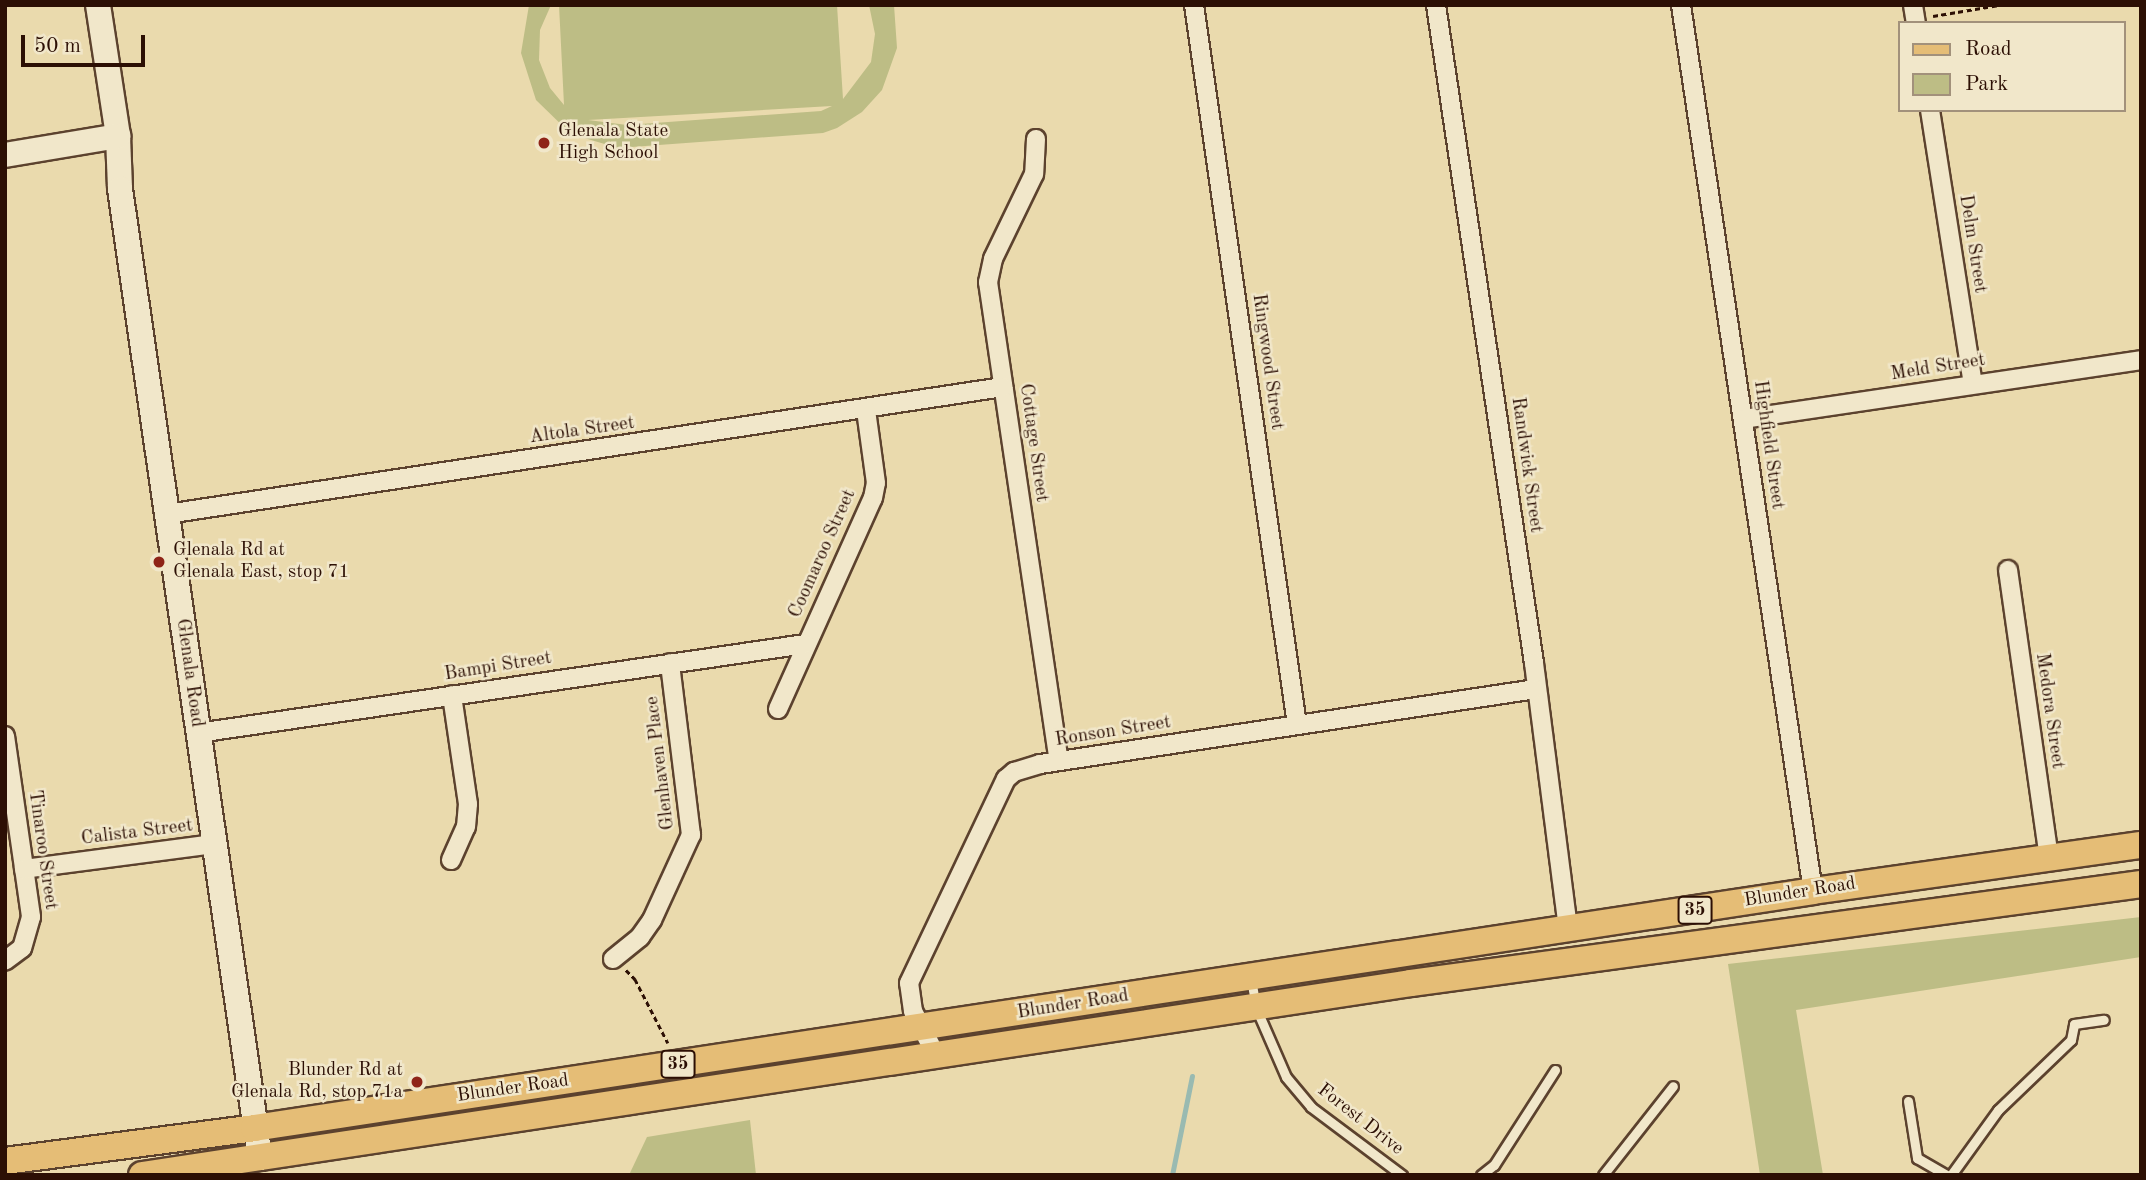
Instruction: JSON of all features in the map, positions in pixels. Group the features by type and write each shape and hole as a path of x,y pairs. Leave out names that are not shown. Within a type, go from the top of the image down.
{"main road":[{"name":"Blunder Road","path":"5,1161 254,1128 1813,891 2141,845"},
{"name":"Blunder Road","path":"142,1175 1837,922 2141,884"}],"street":[{"name":"Glenala Road","path":"84,5 120,188 260,1158"},
{"name":"Glenala Road","path":"98,5 111,137"},
{"name":"Ringwood Street","path":"1194,5 1297,725"},
{"name":"Randwick Street","path":"1436,5 1568,930"},
{"name":"Highfield Street","path":"1681,5 1813,891"},
{"name":"Delm Street","path":"1930,112 1973,384"},
{"path":"5,155 111,137"},
{"name":"Cottage Street","path":"1036,139 1034,174 993,260 988,282 1059,761"},
{"name":"Meld Street","path":"1743,419 2141,360"},
{"name":"Altola Street","path":"167,514 866,410 1003,387"},
{"name":"Coomaroo Street","path":"778,709 805,643 873,498 876,483 866,410"},
{"name":"Medora Street","path":"2008,570 2049,858"},
{"name":"Bampi Street","path":"198,733 805,643"},
{"name":"Glenhaven Place","path":"613,959 640,937 652,920 691,835 670,663"},
{"name":"Ronson Street","path":"937,1058 919,1028 909,983 1006,779 1023,768 1534,689"},
{"path":"451,860 466,827 468,804 452,695"},
{"name":"Tinaroo Street","path":"5,736 24,869 30,933 22,948 5,961"},
{"name":"Calista Street","path":"24,869 214,844"}],"lane":[{"name":"Forest Drive","path":"1251,977 1256,1009 1277,1063 1311,1107 1402,1175"},
{"path":"1908,1101 1917,1158 1949,1175 1998,1110 2071,1040 2074,1024 2104,1020"},
{"path":"1481,1175 1493,1165 1555,1070"},
{"path":"1603,1175 1672,1086"}],"path":[{"path":"1915,15 1999,5"},
{"path":"613,959 635,979 668,1043"}],"green space":[{"path":"529,5 551,5 540,30 539,60 550,88 564,105 559,5 837,5 843,99 871,62 875,34 869,5 894,5 897,48 882,90 862,112 837,128 823,133 618,148 571,134 536,100 521,53","holes":["832,106 821,111 627,125 588,120"]},
{"path":"2141,917 2141,957 1796,1010 1823,1175 1760,1175 1728,964"},
{"path":"750,1120 756,1175 629,1175 647,1137"}],"waterway":[{"path":"1172,1175 1192,1076"}],"place":[{"name":"Glenala State High School","path":"544,143"},
{"name":"Glenala Rd at Glenala East, stop 71","path":"159,562"},
{"name":"Blunder Rd at Glenala Rd, stop 71a","path":"417,1082"}]}
